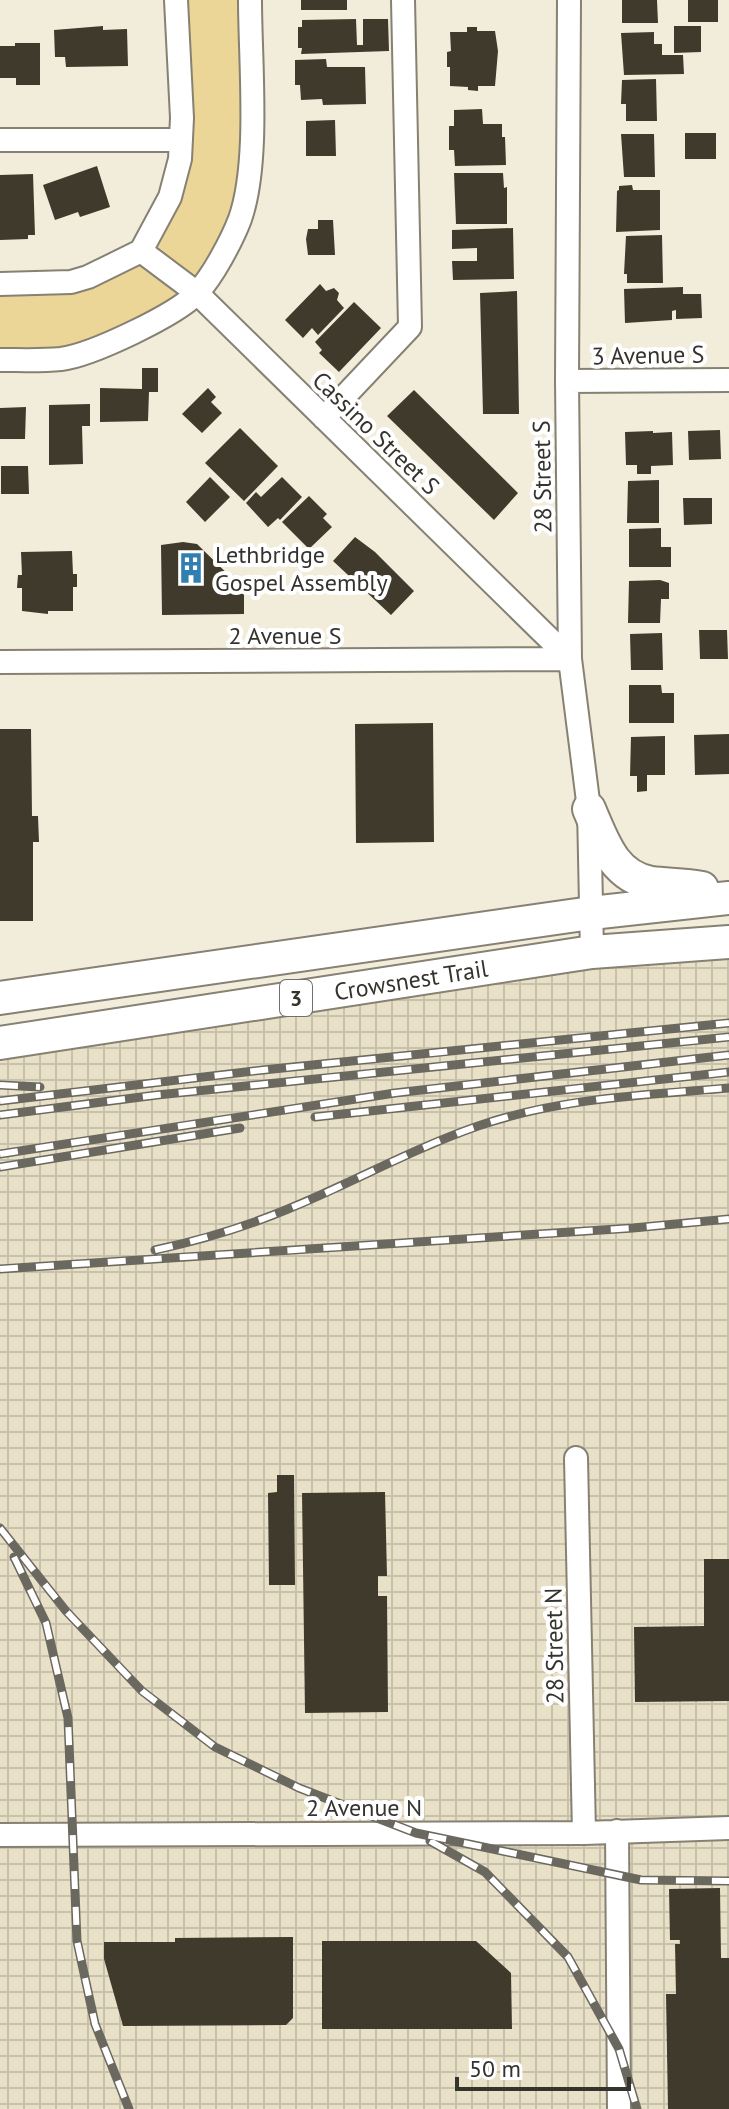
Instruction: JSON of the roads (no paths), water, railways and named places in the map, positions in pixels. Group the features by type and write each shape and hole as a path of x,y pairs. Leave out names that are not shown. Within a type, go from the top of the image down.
{"highway":[{"path":"589,809 608,854 633,877 648,882 689,885 729,895"},
{"name":"Crowsnest Trail","path":"0,998 729,895"},
{"name":"Crowsnest Trail","path":"0,1043 592,952 729,942"}],"street":[{"path":"0,284 71,282 141,251 170,197 180,159 176,0"},
{"path":"0,360 62,358 101,348 149,324 197,293 231,240 241,217 246,190 251,155 250,0"},
{"path":"324,418 410,327 403,0"},
{"name":"28 Street S","path":"569,0 567,381 570,659 589,809 592,952"},
{"path":"0,140 181,140"},
{"name":"Cassino Street S","path":"141,251 197,293 570,659"},
{"name":"3 Avenue S","path":"567,381 729,380"},
{"name":"2 Avenue S","path":"0,662 570,659"},
{"name":"28 Street N","path":"576,1458 584,1833"},
{"name":"2 Avenue N","path":"0,1835 584,1833 729,1828"},
{"path":"617,1831 619,2109"}],"railway":[{"path":"0,1101 263,1070 729,1023"},
{"path":"0,1115 157,1095 729,1037"},
{"path":"0,1154 395,1093 729,1055"},
{"path":"315,1117 729,1072"},
{"path":"0,1085 40,1087"},
{"path":"155,1250 272,1216 429,1145 509,1117 602,1099 729,1088"},
{"path":"0,1167 240,1128"},
{"path":"0,1269 633,1228 729,1219"},
{"path":"0,1528 66,1611 142,1691 215,1747 299,1788 416,1833 641,1880 729,1881"},
{"path":"14,1557 46,1623 68,1718 77,1941 95,2024 129,2109"},
{"path":"430,1841 485,1872 568,1957 619,2049 637,2109"}],"place":[{"name":"Lethbridge Gospel Assembly","path":"191,568"}]}
